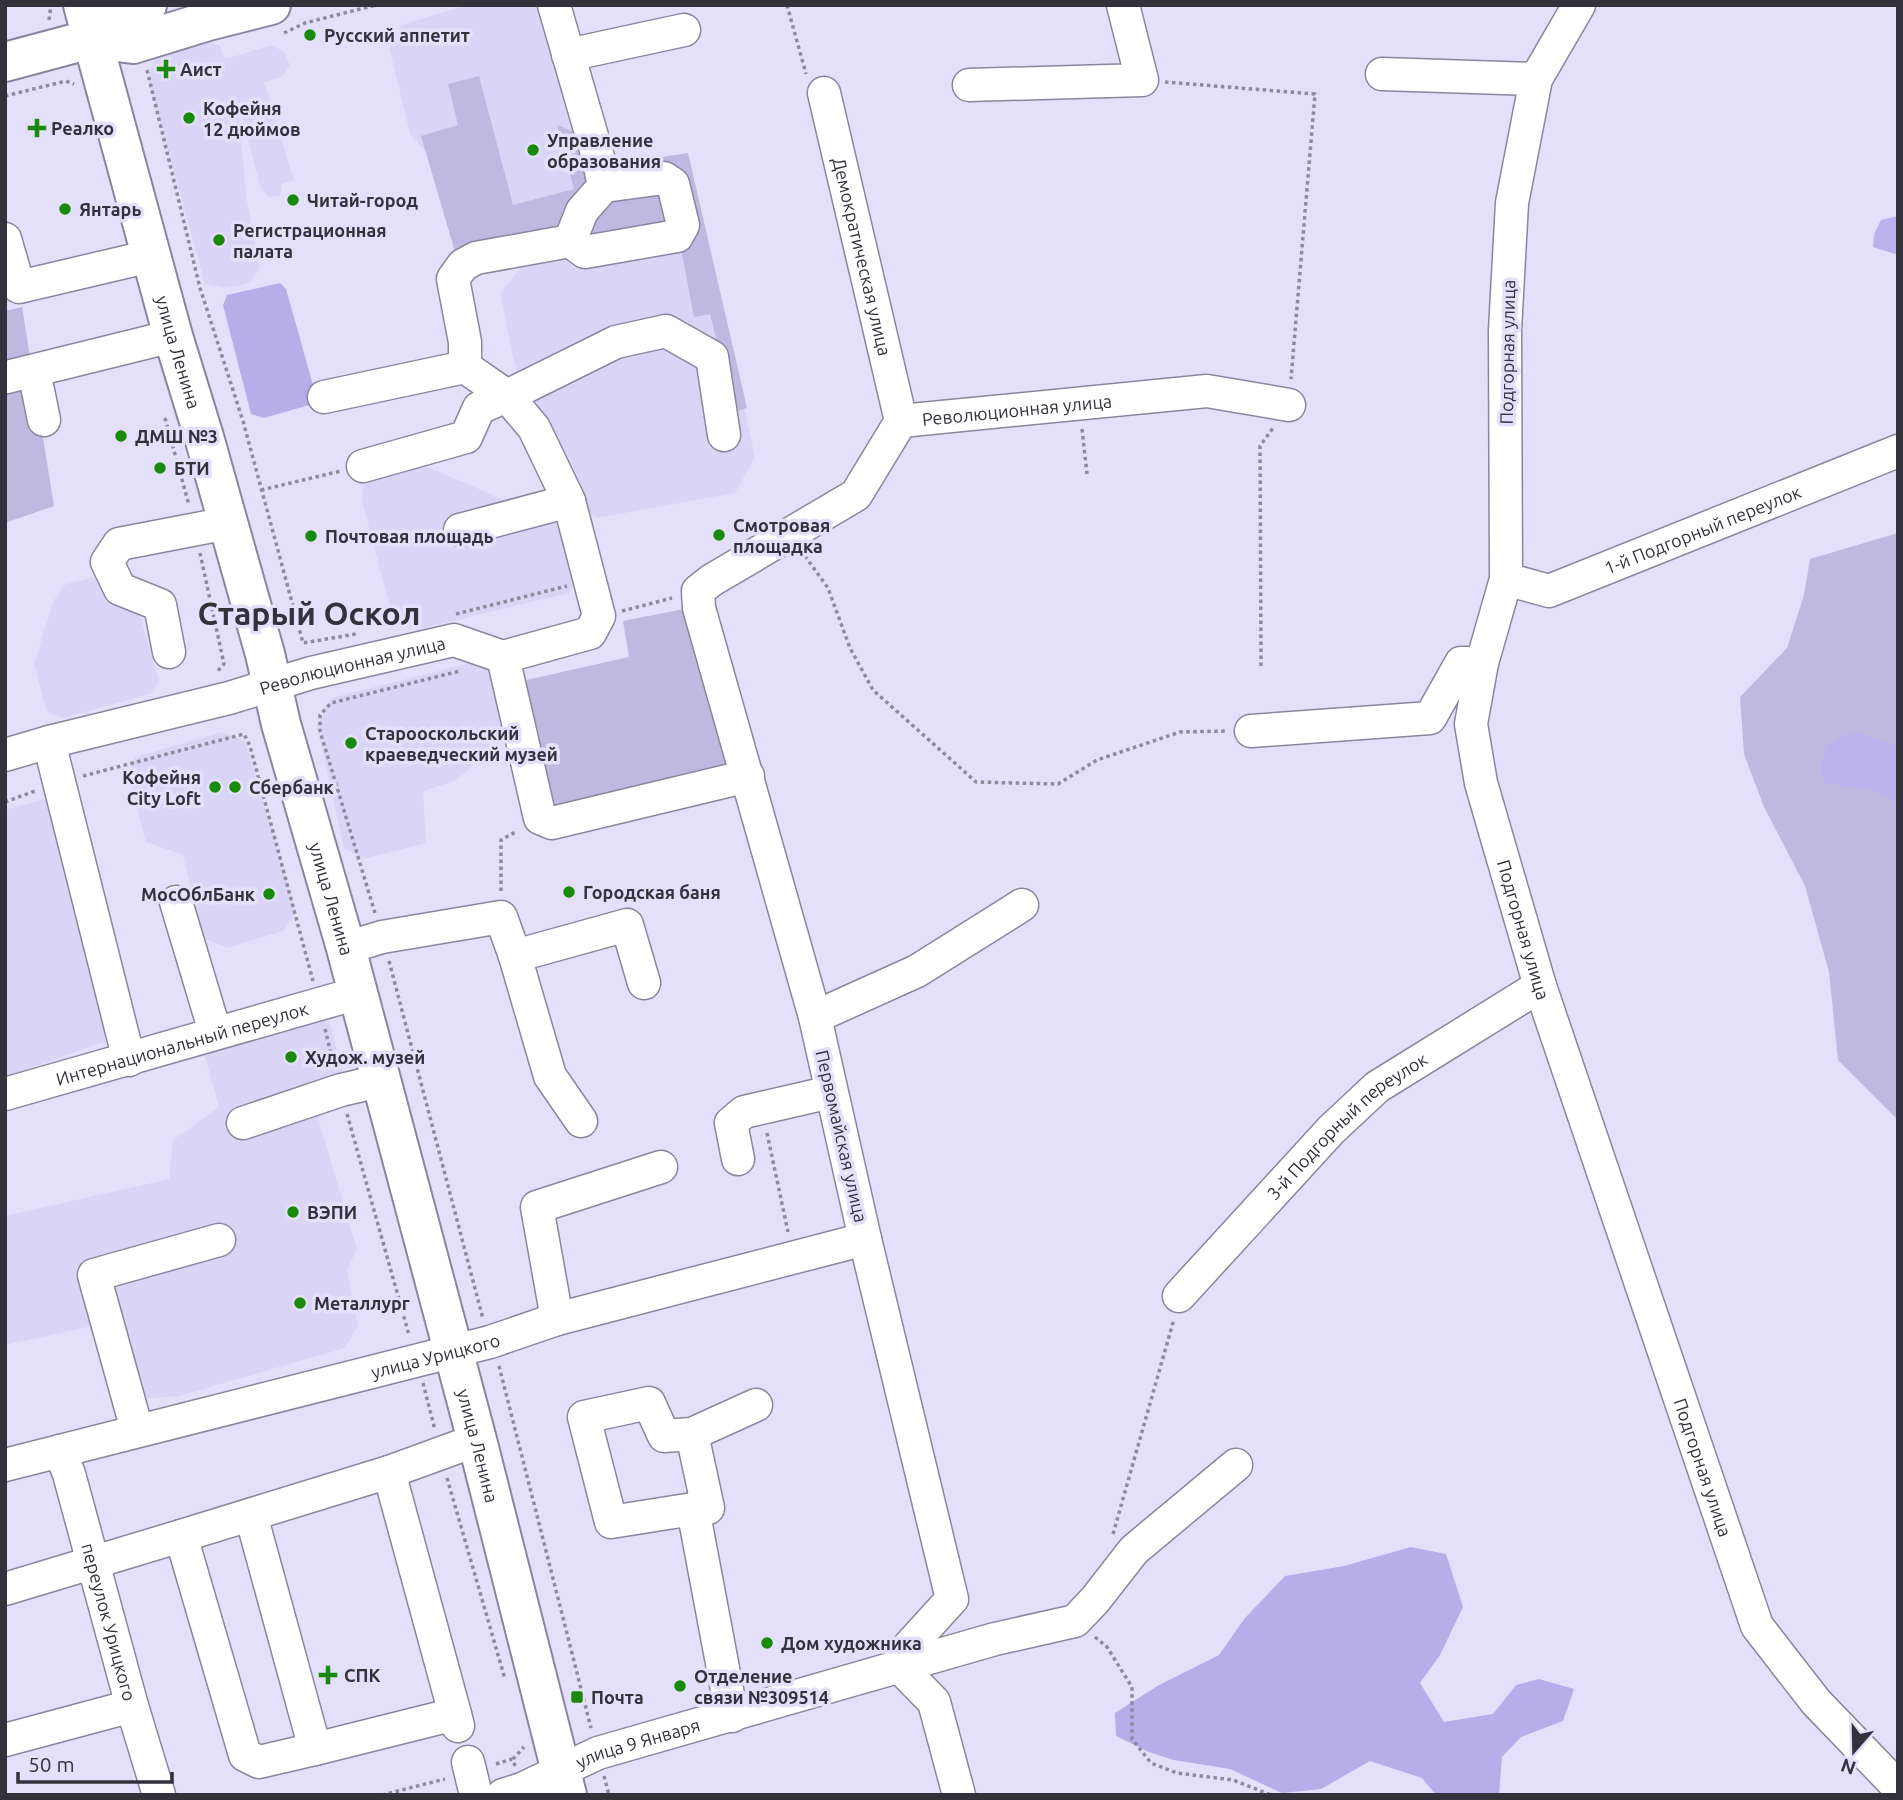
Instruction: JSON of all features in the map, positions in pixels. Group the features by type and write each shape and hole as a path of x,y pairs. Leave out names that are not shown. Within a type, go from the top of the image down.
{"main road":[{"path":"5,62 87,22 147,5"},
{"path":"87,22 133,44 208,21 273,19"},
{"name":"улица Ленина","path":"87,22 173,336 273,684 281,724 346,948 477,1440 564,1783"}],"street":[{"path":"554,5 604,186"},
{"path":"969,85 1142,80 1124,5"},
{"name":"Подгорная улица","path":"1579,5 1536,79 1512,204 1506,330 1506,579 1482,663 1471,724 1481,783 1540,986 1757,1626 1816,1702 1898,1787"},
{"path":"568,54 684,30"},
{"path":"1382,74 1536,79"},
{"name":"Демократическая улица","path":"815,83 901,421"},
{"path":"465,367 465,341 453,279 463,265 476,258 570,241 585,252 677,236 683,225 673,184 664,178 604,186 582,211 570,241"},
{"path":"5,239 19,287 151,256"},
{"path":"363,466 466,437 480,408 616,342 666,331 712,357 724,435"},
{"path":"44,420 20,374 173,336"},
{"path":"324,397 465,367 507,396 534,428 569,501 599,616 590,633 503,657 541,818 552,823 748,776"},
{"name":"Революционная улица","path":"698,591 712,580 856,495 901,421 1207,391 1289,405"},
{"name":"1-й Подгорный переулок","path":"1506,579 1549,591 1898,452"},
{"path":"460,530 569,501"},
{"path":"169,652 160,605 120,589 107,562 120,544 228,523"},
{"name":"Первомайская улица","path":"698,591 699,608 815,1017 865,1239 952,1600 901,1655 900,1667"},
{"name":"Революционная улица","path":"5,755 229,698 310,673 454,640 503,657"},
{"path":"1251,731 1430,718 1461,663 1482,663"},
{"path":"48,742 129,1060"},
{"path":"176,902 215,1032"},
{"path":"815,1017 917,971 1022,905"},
{"path":"346,948 383,937 500,917 515,956 550,1076 582,1121"},
{"path":"515,956 627,925 644,983"},
{"name":"3-й Подгорный переулок","path":"1179,1296 1331,1130 1377,1087 1540,986"},
{"name":"Интернациональный переулок","path":"5,1094 358,993"},
{"path":"243,1122 341,1090 380,1081"},
{"path":"738,1159 731,1123 744,1112 831,1092"},
{"path":"557,1319 537,1207 661,1167"},
{"name":"улица Урицкого","path":"6,1461 60,1451 490,1342 557,1319 865,1239"},
{"path":"137,1430 94,1275 219,1240"},
{"path":"692,1434 708,1508 611,1521 584,1417 649,1403 664,1436 692,1434 756,1405"},
{"path":"5,1589 389,1472 477,1440"},
{"name":"переулок Урицкого","path":"60,1451 159,1795"},
{"path":"959,1795 934,1702 900,1667 995,1639 1075,1620 1095,1600 1134,1550 1237,1465"},
{"path":"181,1536 245,1755 259,1762 457,1720 389,1472"},
{"path":"693,1509 732,1716"},
{"path":"251,1515 315,1749"},
{"name":"улица 9 Января","path":"512,1792 564,1783 598,1753 900,1667"},
{"path":"5,1740 132,1706"},
{"path":"468,1762 476,1795"}],"path":[{"path":"273,19 285,33 305,23 376,5"},
{"path":"787,5 815,83"},
{"path":"144,58 200,288 243,421 303,643 367,632"},
{"path":"1142,80 1315,94 1289,405 1260,446 1261,666"},
{"path":"1078,403 1087,474"},
{"path":"261,491 363,466"},
{"path":"789,535 828,588 850,648 873,690 976,782 1058,784 1097,760 1180,732 1251,731"},
{"path":"445,616 590,581"},
{"path":"599,616 698,591"},
{"path":"463,670 331,703 320,715 320,731 383,937 474,1293 503,1379 609,1795"},
{"path":"5,802 60,782 244,734 250,746 440,1453 507,1684"},
{"path":"500,917 501,840 541,818"},
{"path":"761,1108 794,1258"},
{"path":"1112,1537 1162,1368 1179,1296"},
{"path":"1075,1620 1107,1647 1132,1687 1132,1739 1152,1763 1177,1773 1233,1780 1271,1795"},
{"path":"512,1792 513,1759 525,1745"}],"shaded area":[{"path":"468,5 545,5 589,197 513,229 426,152 410,134 389,47 401,25"},
{"path":"205,40 220,46 225,59 272,45 284,52 290,65 282,77 264,82 294,180 282,184 280,196 269,197 261,189 238,102 246,196 260,268 250,283 226,288 205,284 148,78 158,51"},
{"path":"479,76 513,205 574,189 557,125 577,133 594,177 569,222 458,262 421,136 458,125 448,84"},
{"path":"688,153 747,408 734,412 710,314 694,317 679,238 677,171 619,178 614,168 617,164"},
{"path":"657,188 673,226 582,239 599,203"},
{"path":"1898,216 1898,255 1873,247 1874,234 1881,220"},
{"path":"675,236 711,252 755,457 735,493 597,518 558,496 513,358 500,293 524,264"},
{"path":"280,283 286,289 315,392 309,405 264,418 251,414 223,305 227,295"},
{"path":"22,307 54,506 5,523 5,311"},
{"path":"421,464 548,519 567,531 578,576 569,593 415,630 394,622 362,501 364,478"},
{"path":"1898,533 1898,1120 1838,1060 1829,972 1805,886 1764,807 1744,754 1740,697 1787,648 1804,595 1810,559"},
{"path":"110,574 131,584 159,681 150,694 63,718 46,711 34,663 54,600 66,584"},
{"path":"689,608 731,763 557,812 522,681 629,657 623,621"},
{"path":"483,660 504,674 504,731 455,781 423,791 426,843 364,859 344,848 317,726 331,698"},
{"path":"222,732 245,741 296,912 283,931 227,948 203,938 183,855 146,842 128,775 135,757"},
{"path":"1861,733 1898,747 1898,805 1889,797 1871,789 1824,782 1821,765 1826,746 1842,736"},
{"path":"51,797 109,1040 5,1077 5,810"},
{"path":"310,1011 330,1024 346,1085 334,1107 318,1118 357,1249 347,1270 358,1326 345,1348 179,1396 143,1399 124,1319 5,1345 5,1216 169,1179 173,1140 219,1107 204,1052 256,1040 270,1021"},
{"path":"1411,1547 1446,1554 1463,1607 1440,1655 1420,1683 1444,1722 1493,1714 1516,1685 1539,1679 1574,1689 1563,1721 1521,1737 1502,1757 1499,1795 1436,1795 1422,1778 1370,1761 1321,1789 1282,1793 1230,1769 1174,1760 1149,1752 1116,1736 1115,1713 1159,1685 1219,1655 1245,1618 1285,1576 1344,1566"}],"place":[{"name":"Русский аппетит","path":"310,35"},
{"name":"Аист","path":"166,69"},
{"name":"Кофейня 12 дюймов","path":"189,118"},
{"name":"Реалко","path":"37,128"},
{"name":"Управление образования","path":"533,150"},
{"name":"Читай-город","path":"293,200"},
{"name":"Янтарь","path":"65,209"},
{"name":"Регистрационная палата","path":"219,240"},
{"name":"ДМШ №3","path":"121,436"},
{"name":"БТИ","path":"160,468"},
{"name":"Смотровая площадка","path":"719,535"},
{"name":"Почтовая площадь","path":"311,536"},
{"name":"Старооскольский краеведческий музей","path":"351,743"},
{"name":"Кофейня City Loft","path":"215,787"},
{"name":"Сбербанк","path":"235,787"},
{"name":"Городская баня","path":"569,892"},
{"name":"МосОблБанк","path":"269,894"},
{"name":"Худож. музей","path":"291,1057"},
{"name":"ВЭПИ","path":"293,1212"},
{"name":"Металлург","path":"300,1303"},
{"name":"Дом художника","path":"767,1643"},
{"name":"СПК","path":"328,1675"},
{"name":"Отделение связи №309514","path":"680,1686"},
{"name":"Почта","path":"577,1697"}],"district":[{"name":"Старый Оскол","path":"309,613"}]}
